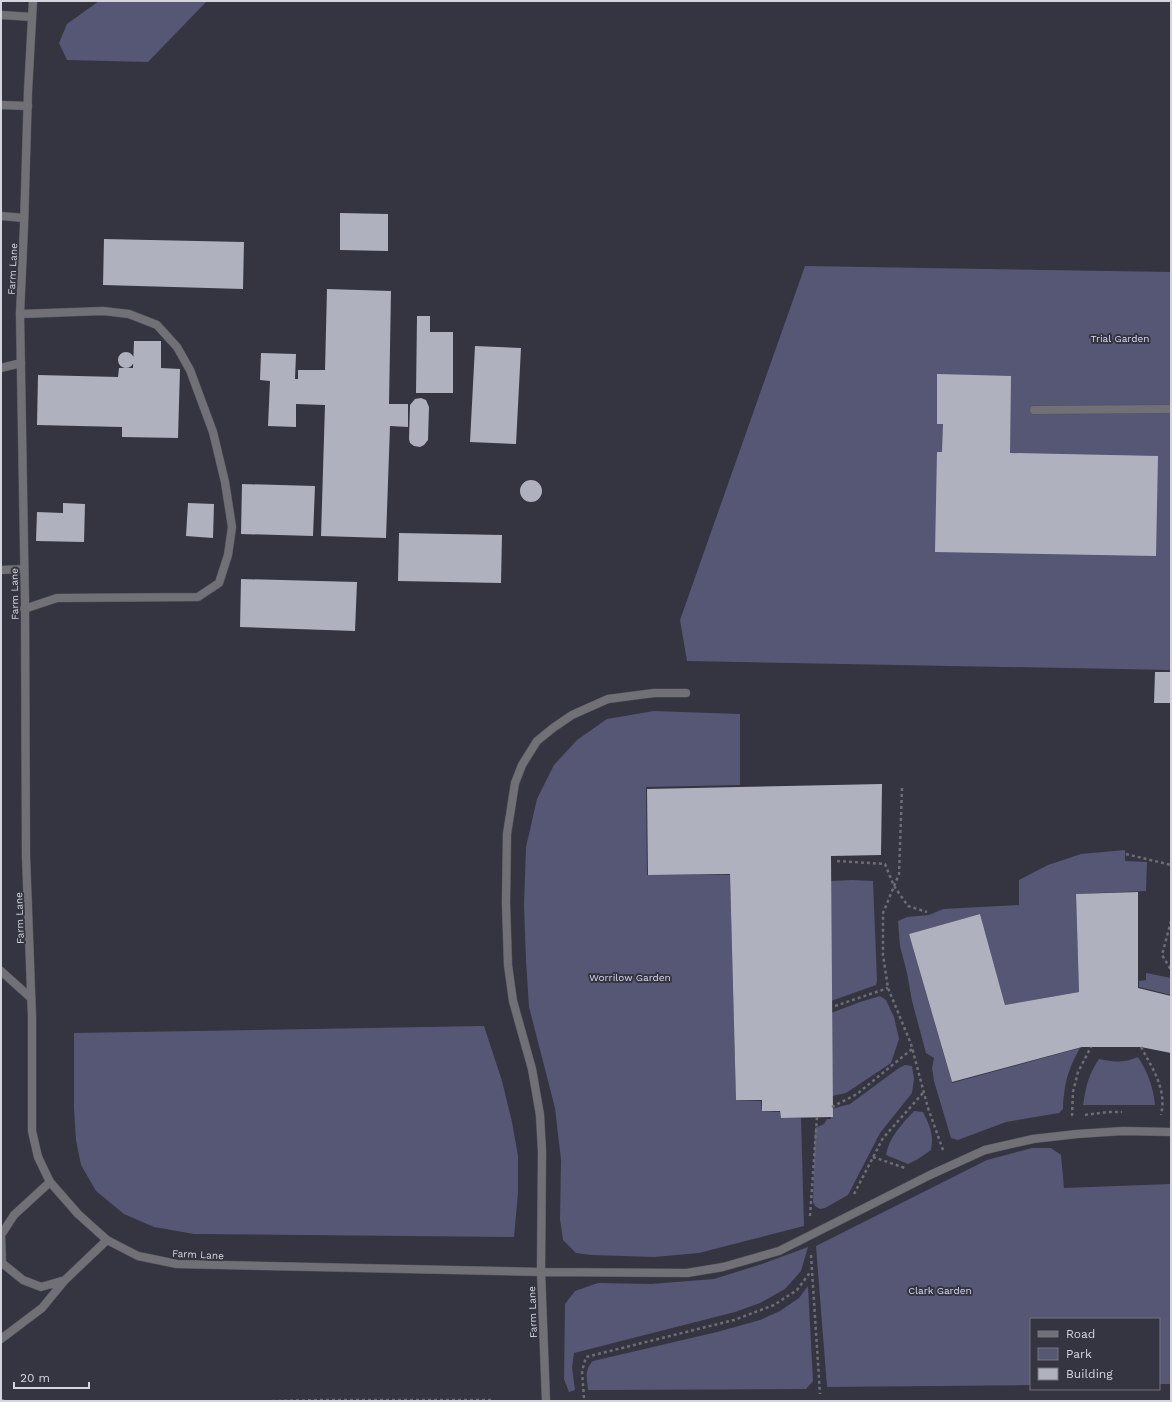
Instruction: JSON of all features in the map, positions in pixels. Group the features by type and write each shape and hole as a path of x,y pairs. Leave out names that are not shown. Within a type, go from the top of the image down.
{"street":[{"name":"Farm Lane","path":"33,1 20,314 26,856 31,998 32,1131 38,1157 50,1182 78,1214 107,1240 138,1256 177,1264 541,1272 546,1401"},
{"path":"1,15 32,17"},
{"path":"1,105 28,106"},
{"path":"1,216 24,218"},
{"path":"20,314 103,311 129,314 157,325 177,348 190,370 213,432 225,482 232,526 228,555 219,583 198,597 57,598 24,609"},
{"path":"1,368 21,363"},
{"path":"1034,410 1171,409"},
{"path":"1,570 24,569"},
{"path":"686,693 654,693 608,699 572,715 537,741 522,765 515,783 507,834 506,903 508,965 513,1001 532,1069 540,1115 542,1152 541,1272 687,1273 724,1267 779,1251 930,1175 985,1150 1033,1139 1077,1134 1123,1131 1171,1132"},
{"path":"1,971 31,998"},
{"path":"50,1182 14,1215 1,1235 2,1263 22,1280 41,1287 65,1280"},
{"path":"1,1339 42,1308 65,1280 107,1240"}],"path":[{"path":"902,788 899,874 883,913 883,955 888,988 911,1044 923,1093 946,1156"},
{"path":"1126,854 1171,865"},
{"path":"837,861 884,864 894,886 908,906 927,912"},
{"path":"1171,921 1162,955 1171,970"},
{"path":"835,1006 888,988"},
{"path":"1072,1116 1073,1092 1078,1072 1091,1047"},
{"path":"832,1107 857,1094 912,1050"},
{"path":"851,1199 883,1138 923,1093"},
{"path":"817,1117 810,1218 817,1215"},
{"path":"810,1235 820,1394"},
{"path":"584,1398 582,1371 586,1357 734,1320 774,1305 797,1290 812,1271"},
{"path":"1,1400 7,1401"},
{"path":"272,1401 494,1400"}],"green space":[{"path":"99,1 207,1 148,62 67,60 59,43 67,24"},
{"name":"Trial Garden","path":"805,266 1171,272 1171,670 687,661 680,620"},
{"name":"Worrilow Garden","path":"654,711 740,714 740,785 646,787 647,875 730,875 736,1100 761,1101 762,1111 780,1112 781,1118 801,1118 804,1226 699,1253 654,1257 591,1255 576,1253 563,1240 560,1219 561,1160 555,1108 529,1007 524,905 526,847 537,799 554,765 577,740 607,719"},
{"path":"1125,850 1125,861 1147,862 1146,891 1076,894 1079,992 1005,1005 980,914 909,934 952,1083 1080,1048 1072,1063 1064,1092 1063,1109 1059,1113 1006,1122 958,1140 951,1138 934,1081 932,1068 934,1058 926,1053 912,1001 900,946 898,921 907,917 929,915 943,909 1019,905 1019,880 1048,865 1081,854"},
{"path":"831,881 873,881 877,981 876,985 831,1001"},
{"path":"1146,973 1171,978 1171,995 1139,987 1139,981 1146,980"},
{"path":"880,996 886,1000 894,1017 899,1039 891,1063 846,1093 832,1096 831,1013"},
{"path":"484,1026 502,1081 512,1122 518,1156 518,1193 514,1237 194,1234 154,1227 124,1214 96,1191 81,1165 76,1140 74,1108 74,1033"},
{"path":"1138,1057 1150,1080 1155,1105 1083,1105 1088,1081 1092,1070 1099,1059 1118,1061"},
{"path":"905,1065 912,1066 914,1079 912,1093 880,1133 848,1195 825,1208 820,1209 815,1206 813,1202 815,1128 824,1124 827,1119 831,1119 831,1109 850,1104"},
{"path":"914,1111 923,1112 931,1130 932,1144 931,1150 908,1164 886,1155 893,1137"},
{"name":"Clark Garden","path":"1032,1148 1051,1148 1061,1155 1064,1188 1171,1184 1171,1384 1160,1384 1160,1318 1030,1318 1030,1385 827,1387 816,1246 987,1160"},
{"path":"808,1247 801,1271 785,1289 760,1303 735,1312 574,1353 572,1367 575,1390 569,1392 564,1379 565,1304 575,1291 598,1283 651,1284 714,1279 762,1264"},
{"path":"808,1286 813,1381 806,1389 588,1390 587,1371 593,1361 717,1332 760,1320 780,1311 799,1298"}],"building":[{"path":"340,213 388,214 388,251 340,250"},
{"path":"104,239 244,242 243,289 103,285"},
{"path":"327,289 391,291 389,404 408,404 408,427 390,426 386,538 321,536 325,405 296,404 296,427 268,426 270,381 260,380 261,353 296,354 295,379 298,379 298,370 325,370"},
{"path":"417,316 430,316 430,332 453,332 453,393 416,393"},
{"path":"134,341 161,341 161,368 180,369 178,438 122,437 122,427 37,425 38,375 118,377 119,368 133,368"},
{"path":"475,346 521,348 516,444 470,442"},
{"path":"126,352 133,357 134,360 129,367 126,368 119,363 118,360 123,353"},
{"path":"937,374 1011,376 1010,453 1158,456 1156,556 935,552 937,452 942,452 943,424 937,424"},
{"path":"421,398 426,400 429,407 428,440 420,447 414,446 410,443 409,439 410,405 415,399"},
{"path":"531,480 539,483 542,491 539,499 531,502 523,499 520,491 523,483"},
{"path":"242,484 315,486 313,536 241,534"},
{"path":"63,503 85,504 84,542 36,541 37,512 63,513"},
{"path":"188,503 214,504 213,538 186,536"},
{"path":"399,533 502,535 501,583 398,581"},
{"path":"241,579 357,582 355,631 240,627"},
{"path":"1155,672 1171,672 1171,703 1154,703"},
{"path":"882,784 881,855 831,856 833,1117 781,1118 780,1111 762,1111 762,1100 736,1100 730,874 648,875 647,789"},
{"path":"1138,892 1138,988 1171,996 1171,1053 1141,1047 1082,1047 952,1082 909,934 980,914 1005,1005 1079,992 1076,894"}]}
